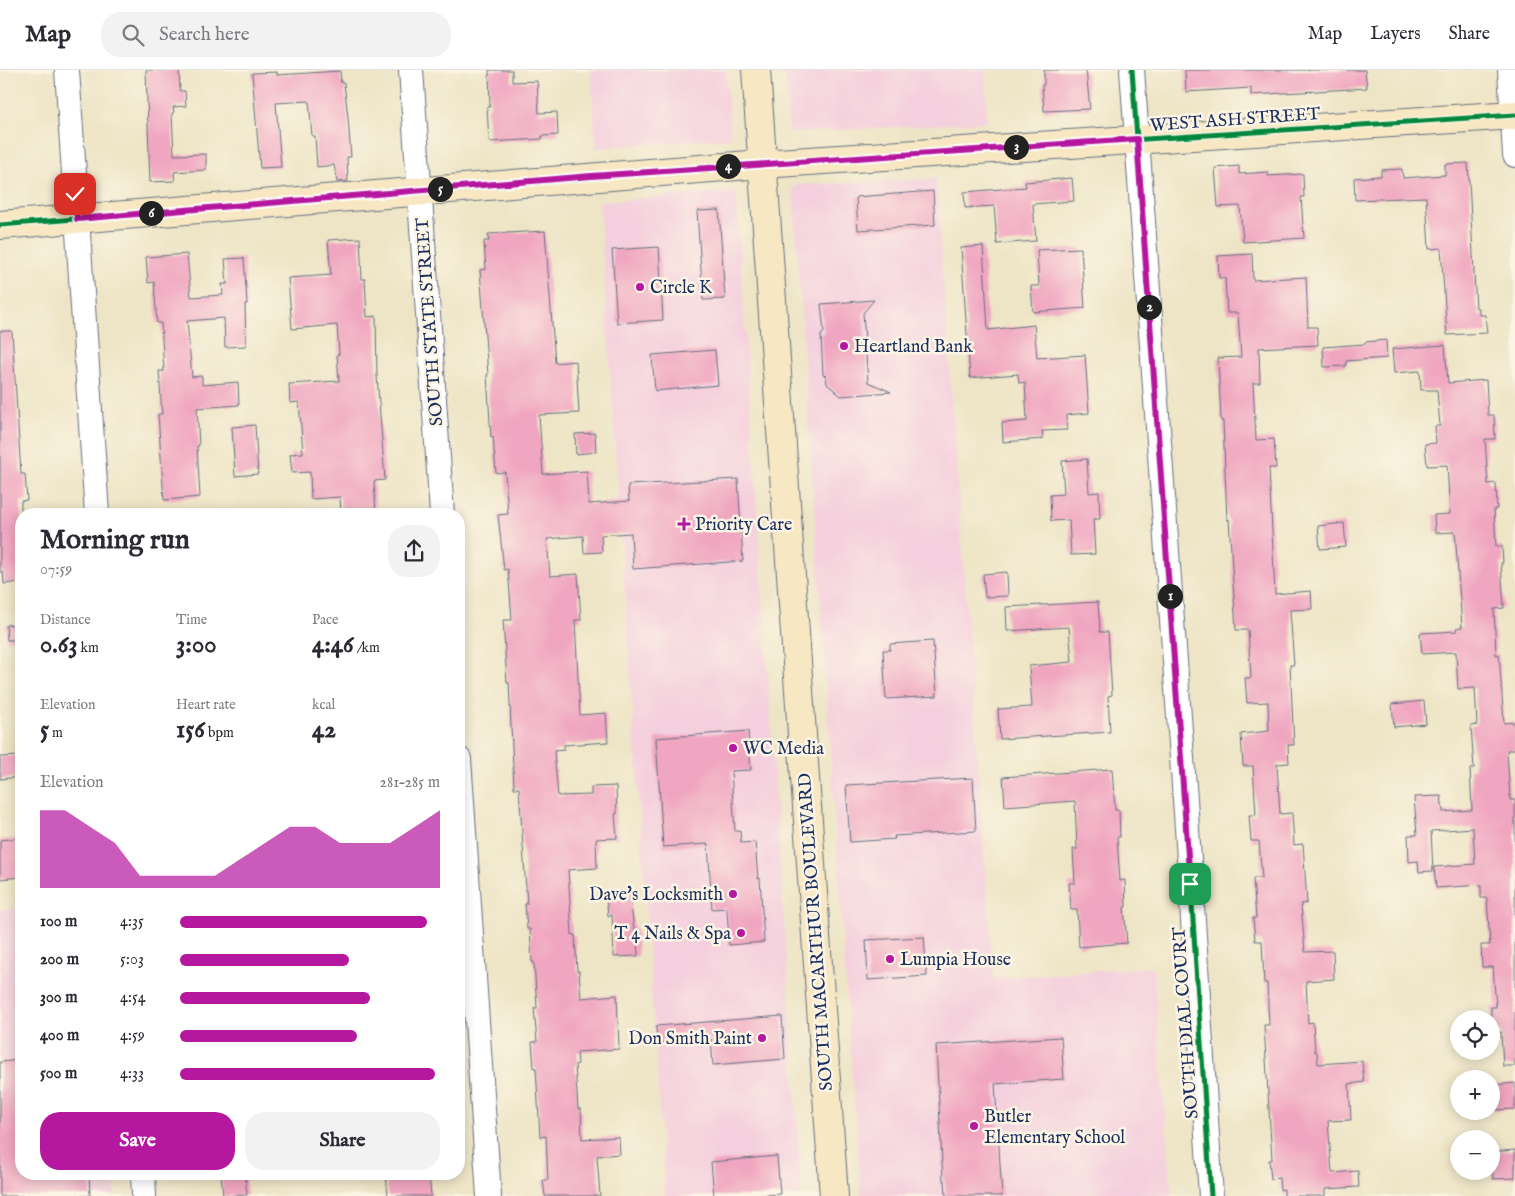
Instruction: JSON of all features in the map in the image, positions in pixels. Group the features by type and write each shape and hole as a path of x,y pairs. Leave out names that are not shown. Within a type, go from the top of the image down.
{"street":[{"path":"67,70 97,508"},
{"name":"SOUTH STATE STREET","path":"411,70 442,508"},
{"name":"SOUTH MACARTHUR BOULEVARD","path":"756,70 834,1196"},
{"name":"SOUTH DIAL COURT","path":"1132,70 1186,813 1211,1196"},
{"path":"1510,70 1515,155"},
{"name":"WEST ASH STREET","path":"0,225 762,164 1514,115"},
{"path":"465,846 489,1196"},
{"path":"143,1180 144,1196"}],"shaded area":[{"path":"591,70 726,70 730,138 596,148"},
{"path":"785,70 985,70 987,122 789,133"},
{"path":"936,179 993,978 1153,967 1172,1196 861,1196 793,188 796,185"},
{"path":"736,191 802,1196 665,1196 599,202"},
{"path":"15,909 15,1180 114,1180 115,1196 0,1196 0,910"}],"building":[{"path":"146,70 179,70 180,91 185,91 186,106 173,107 174,155 206,154 206,170 174,172 175,181 150,182"},
{"path":"489,70 512,70 512,82 537,81 539,113 557,112 558,135 542,136 542,139 489,142 487,107 490,107"},
{"path":"1044,70 1086,70 1090,109 1044,111 1042,85 1044,85"},
{"path":"1185,70 1365,70 1367,88 1251,95 1251,88 1186,92"},
{"path":"340,71 341,83 344,83 351,157 347,157 348,181 337,182 334,165 317,167 315,136 312,136 309,101 276,103 281,167 260,168 252,73 277,72 277,75"},
{"path":"1468,163 1476,308 1479,308 1479,315 1485,315 1487,333 1447,335 1441,248 1429,249 1426,197 1355,200 1354,178 1381,176 1381,170 1402,169 1403,178 1445,175 1445,164"},
{"path":"1239,166 1239,174 1268,172 1268,176 1303,174 1304,197 1301,197 1304,238 1243,242 1240,206 1218,207 1215,168"},
{"path":"1072,178 1074,201 1033,204 1036,241 997,244 994,206 965,208 964,192 1026,187 1025,182"},
{"path":"933,191 935,225 858,230 856,197"},
{"path":"719,210 725,299 703,300 697,211"},
{"path":"545,231 555,363 576,361 579,413 539,415 543,474 587,471 589,504 629,501 628,485 738,479 743,561 633,569 631,533 601,535 602,552 584,553 583,536 547,539 550,576 578,574 581,620 575,620 580,715 606,713 608,742 564,745 564,750 554,751 558,796 591,795 591,787 616,786 617,814 615,814 617,838 596,839 597,868 568,870 572,935 575,935 581,998 617,995 619,1049 577,1052 578,1064 575,1065 578,1109 581,1109 582,1139 619,1137 620,1154 597,1156 600,1196 545,1196 543,1180 548,1180 546,1136 540,1137 536,1068 534,1068 532,1042 537,1042 534,1008 537,1008 534,962 532,962 530,929 527,929 519,788 514,788 509,683 507,683 503,620 512,620 508,569 504,570 498,515 508,514 505,472 496,473 493,437 491,437 480,270 486,269 484,241 489,241 488,234"},
{"path":"360,238 362,279 365,279 367,317 376,316 377,376 385,480 374,481 376,508 341,508 340,497 311,499 310,472 292,473 290,454 303,453 299,402 290,403 289,384 339,381 337,355 339,354 337,325 292,329 288,278 331,275 328,240"},
{"path":"983,246 988,330 1034,325 1037,358 1085,355 1089,413 1066,415 1067,430 1042,431 1043,439 1003,442 1002,423 1027,421 1025,382 1019,383 1018,374 970,378 961,248"},
{"path":"659,247 663,320 617,323 612,250"},
{"path":"1081,248 1085,308 1033,312 1031,286 1039,286 1037,250"},
{"path":"187,254 191,297 223,295 222,284 227,284 225,259 244,258 247,304 245,304 246,346 225,347 224,318 187,321 192,377 202,376 202,385 238,382 239,405 197,408 200,497 164,500 158,414 162,414 159,371 164,371 161,323 157,323 154,282 148,283 146,257"},
{"path":"1252,254 1253,280 1306,277 1308,327 1317,327 1318,345 1259,348 1260,383 1253,383 1256,440 1274,439 1276,468 1269,468 1275,594 1311,591 1312,609 1290,610 1294,665 1290,665 1294,745 1288,745 1289,763 1277,764 1280,814 1292,813 1294,845 1303,844 1307,903 1301,904 1305,952 1333,951 1334,979 1306,981 1308,1023 1313,1022 1315,1052 1317,1052 1318,1064 1362,1061 1364,1082 1349,1084 1351,1120 1328,1121 1332,1173 1358,1171 1359,1187 1325,1189 1325,1196 1284,1196 1284,1189 1280,1190 1279,1178 1271,1179 1269,1160 1272,1160 1264,1025 1269,1025 1267,983 1264,983 1262,941 1255,941 1253,918 1256,918 1253,878 1262,878 1259,841 1251,841 1249,815 1256,815 1253,766 1243,766 1241,734 1269,731 1268,702 1247,703 1245,678 1251,678 1248,630 1236,630 1229,519 1227,520 1218,358 1241,357 1238,313 1227,313 1225,278 1219,278 1218,256"},
{"path":"874,300 863,313 868,382 891,392 841,396 827,384 826,376 823,375 821,335 824,332 821,304"},
{"path":"0,331 12,331 21,474 25,474 27,500 21,501 21,508 15,508 15,583 4,584 3,572 0,572"},
{"path":"1386,340 1387,358 1346,361 1346,366 1324,367 1323,347 1365,344 1365,342"},
{"path":"1445,345 1448,383 1486,380 1488,415 1494,415 1495,439 1485,439 1488,484 1496,483 1497,509 1494,509 1496,546 1502,546 1503,563 1501,563 1504,608 1494,609 1496,655 1499,654 1504,723 1514,722 1515,734 1515,750 1507,750 1510,800 1515,800 1515,1066 1503,1066 1500,1010 1491,1010 1491,1007 1496,1007 1493,967 1482,967 1481,945 1490,945 1487,898 1481,898 1481,885 1436,888 1434,867 1475,864 1473,828 1431,831 1433,871 1419,872 1418,861 1409,862 1408,835 1417,835 1414,797 1441,796 1443,812 1472,810 1470,769 1474,768 1471,726 1477,725 1475,688 1458,689 1456,652 1422,654 1420,633 1457,631 1456,628 1462,627 1455,532 1435,533 1434,515 1450,514 1447,465 1427,466 1425,444 1436,443 1435,426 1440,426 1437,390 1421,390 1420,371 1394,373 1392,349"},
{"path":"715,350 718,385 655,391 652,355"},
{"path":"255,425 258,474 235,476 232,427"},
{"path":"595,433 596,452 576,454 575,434"},
{"path":"1087,459 1089,493 1099,492 1100,519 1093,519 1095,554 1071,555 1069,520 1051,521 1050,495 1064,494 1062,461"},
{"path":"1344,523 1346,547 1320,549 1318,526"},
{"path":"1007,572 1008,596 985,597 983,574"},
{"path":"1098,602 1100,632 1108,632 1112,695 1108,696 1110,732 1000,739 998,709 1032,707 1029,666 1072,662 1069,627 1007,631 1006,607"},
{"path":"15,624 15,640 7,640 6,625"},
{"path":"933,641 937,696 886,699 883,650 890,650 890,644"},
{"path":"1424,701 1426,724 1394,727 1392,704"},
{"path":"748,731 751,770 731,771 735,831 740,831 741,843 755,842 758,879 760,878 764,942 729,945 727,908 712,909 708,844 663,847 656,738"},
{"path":"15,756 15,778 0,779 0,757"},
{"path":"1112,769 1115,810 1119,810 1120,837 1117,837 1120,881 1125,880 1126,907 1124,907 1127,943 1079,947 1077,910 1071,910 1069,883 1075,883 1073,849 1077,849 1075,801 1005,806 1003,777"},
{"path":"973,778 976,831 894,836 895,839 850,842 846,785"},
{"path":"15,839 15,878 0,879 0,840"},
{"path":"629,890 634,929 636,929 638,956 614,957 612,915 608,916 606,893"},
{"path":"924,937 927,976 868,980 866,940"},
{"path":"782,1016 785,1059 713,1065 711,1039 657,1043 656,1026"},
{"path":"1061,1037 1064,1079 995,1084 1002,1196 946,1196 945,1181 943,1181 936,1045"},
{"path":"15,1061 15,1180 89,1180 90,1196 0,1196 0,1062"},
{"path":"1515,1083 1515,1109 1500,1110 1500,1084"},
{"path":"1515,1150 1515,1178 1500,1179 1500,1151"},
{"path":"777,1156 780,1194 714,1196 711,1162"},
{"path":"222,1180 246,1180 247,1195 223,1196"},
{"path":"387,1180 430,1180 431,1196 388,1196"}],"cycle path":[{"path":"1132,70 1186,813 1211,1196"},
{"path":"0,225 762,164 1515,115"}],"place":[{"name":"Circle K","path":"640,287"},
{"name":"Heartland Bank","path":"844,346"},
{"name":"Priority Care","path":"684,524"},
{"name":"WC Media","path":"733,748"},
{"name":"Dave's Locksmith","path":"733,894"},
{"name":"T 4 Nails & Spa","path":"741,933"},
{"name":"Lumpia House","path":"890,959"},
{"name":"Don Smith Paint","path":"762,1038"},
{"name":"Butler Elementary School","path":"974,1126"}],"route":[{"path":"75,194 77,219 591,176 1137,139 1190,884"}]}
